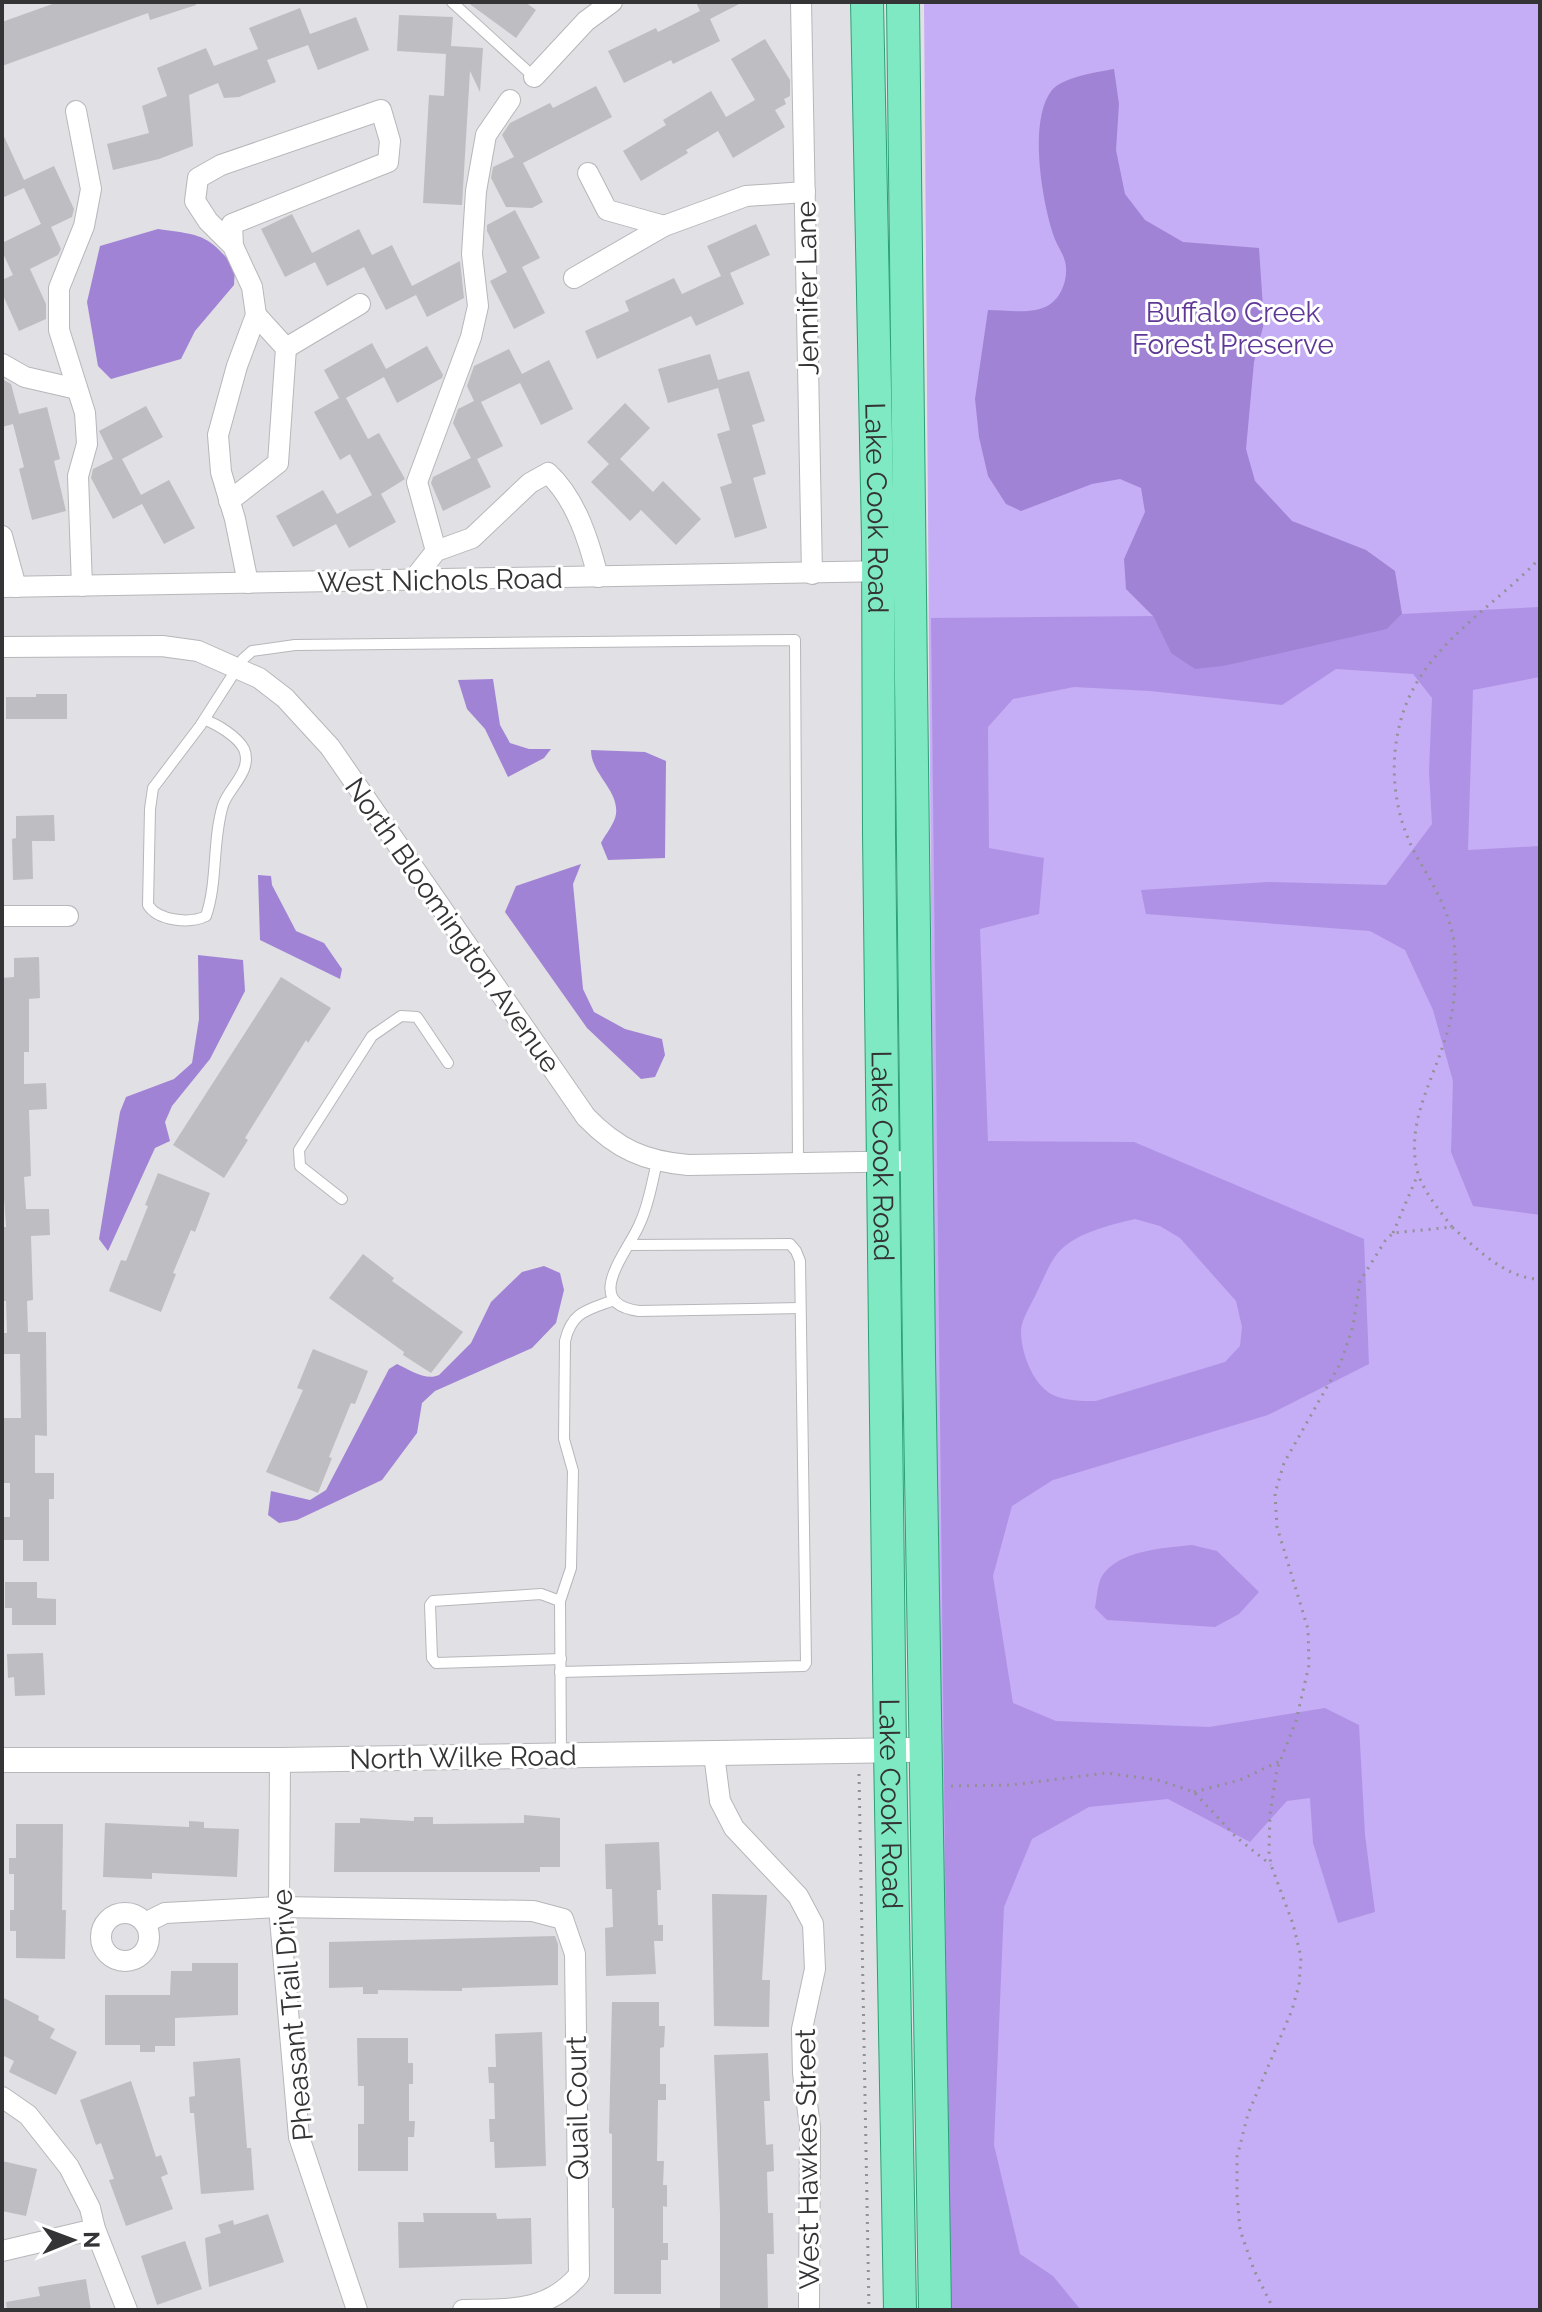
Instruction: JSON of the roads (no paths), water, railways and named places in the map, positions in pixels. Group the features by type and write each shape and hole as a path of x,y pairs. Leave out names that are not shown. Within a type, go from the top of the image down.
{"main road":[{"name":"Lake Cook Road","path":"867,2 894,571 917,1161 935,2310"},
{"name":"Lake Cook Road","path":"900,2310 874,1751 903,2"}],"street":[{"path":"534,77 586,21 612,2"},
{"name":"Jennifer Lane","path":"801,2 812,574"},
{"path":"436,551 417,482 471,337 478,306 472,254 476,191 486,135 510,100"},
{"path":"233,246 232,224 388,162 390,141 381,110 221,165 198,178 195,201 208,221 233,246 252,287 256,315 237,366 218,435 221,472 248,583"},
{"path":"76,111 91,189 84,226 59,288 59,330 85,413 87,444 78,476 82,586"},
{"path":"588,173 607,210 664,226"},
{"path":"574,278 664,226 746,196 805,192"},
{"path":"286,348 360,304"},
{"path":"229,501 278,463 286,348 256,315"},
{"path":"2,364 25,377 77,389"},
{"path":"413,580 436,551 472,538 530,483 548,473 562,485 590,543 598,577"},
{"path":"2,536 9,587"},
{"name":"West Nichols Road","path":"9,587 894,571"},
{"name":"North Bloomington Avenue","path":"2,647 162,646 198,651 259,678 285,698 330,747 586,1117 623,1148 657,1162 688,1165 917,1161"},
{"path":"2,916 68,916"},
{"name":"North Wilke Road","path":"2,1760 280,1760 924,1750"},
{"name":"West Hawkes Street","path":"714,1754 720,1801 734,1828 798,1896 813,1924 815,1969 802,2029 803,2073 810,2127 809,2310"},
{"name":"Pheasant Trail Drive","path":"280,1760 279,1907 299,2137 357,2310"},
{"path":"145,1923 165,1913 279,1907"},
{"name":"Quail Court","path":"279,1907 533,1911 563,1919 575,1954 579,2275 552,2303 534,2308 463,2310"},
{"path":"2,2097 28,2115 69,2167 90,2208 95,2229 127,2310"},
{"path":"2,2251 95,2229"}],"lane":[{"path":"452,2 534,77"},
{"path":"205,720 226,731 243,749 246,767 223,805 212,898 206,916 198,920 166,918 153,913 148,905 153,788 252,651 295,645 795,640 798,1163"},
{"path":"342,1199 300,1166 299,1150 372,1036 401,1016 417,1017 448,1063"},
{"path":"657,1162 641,1221 617,1262 611,1279 614,1300 622,1309 800,1308"},
{"path":"560,1672 804,1666 800,1261 796,1251 790,1244 629,1245"},
{"path":"561,1756 560,1601 571,1568 573,1471 564,1439 565,1341 568,1327 579,1313 614,1300"},
{"path":"560,1601 541,1594 433,1601 430,1605 432,1658 436,1663 561,1659"}],"park label":[{"name":"Buffalo Creek Forest Preserve","path":"1233,328"}]}
